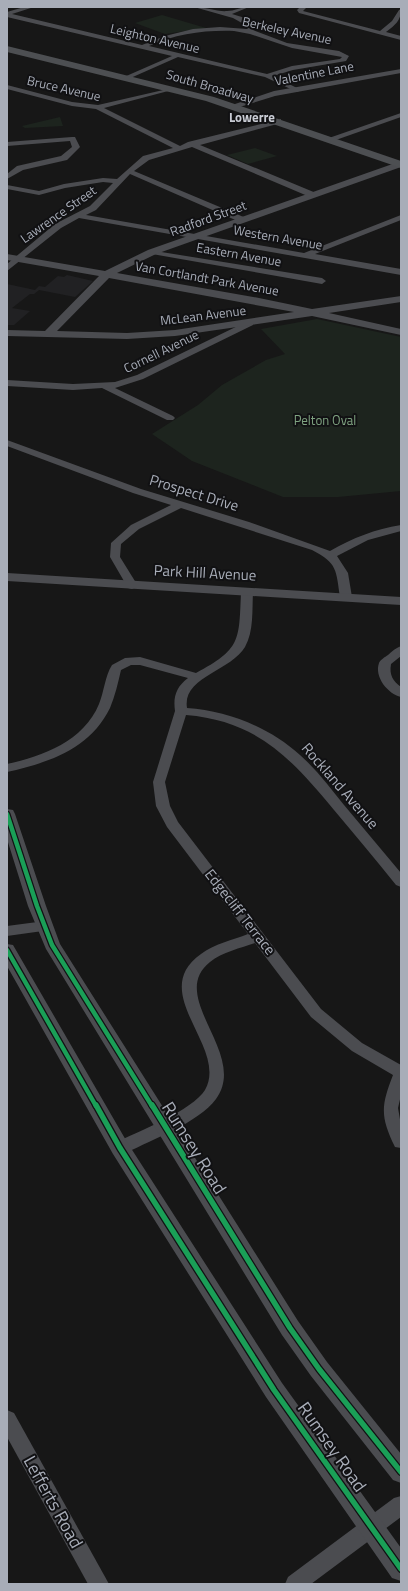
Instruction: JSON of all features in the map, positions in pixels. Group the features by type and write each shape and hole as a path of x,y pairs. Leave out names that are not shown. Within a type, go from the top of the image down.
{"main road":[{"name":"South Broadway","path":"7,49 233,106 401,164"}],"street":[{"path":"7,14 31,7"},
{"path":"197,7 225,14 252,25 253,27 248,31"},
{"path":"225,14 246,7"},
{"path":"304,7 300,10 301,12 401,38"},
{"path":"381,33 395,22 401,11"},
{"name":"Leighton Avenue","path":"7,14 22,20 267,76 297,90"},
{"path":"14,22 22,20"},
{"name":"Berkeley Avenue","path":"142,47 160,38 188,32 216,30 248,31 287,44 339,53 346,56 344,60 292,68 267,76"},
{"path":"126,78 176,56"},
{"name":"Valentine Lane","path":"233,106 254,99 297,90 401,71"},
{"name":"Bruce Avenue","path":"7,86 72,104 98,107 178,148"},
{"path":"98,107 170,89"},
{"path":"330,139 401,115"},
{"name":"Lawrence Street","path":"7,268 58,226 93,208 129,171 146,158 191,144 278,121"},
{"path":"7,144 72,140 76,147 64,158 20,168 7,177"},
{"path":"191,144 312,195"},
{"name":"Radford Street","path":"47,335 107,274 152,252 401,164"},
{"path":"129,171 243,220"},
{"path":"7,187 39,193 64,186 103,180 120,181"},
{"name":"Western Avenue","path":"79,216 401,272"},
{"path":"305,255 401,217"},
{"name":"Eastern Avenue","path":"152,252 322,281"},
{"name":"Van Cortlandt Park Avenue","path":"7,257 314,312 401,332"},
{"name":"McLean Avenue","path":"7,333 47,335 149,335 250,323 401,299"},
{"name":"Cornell Avenue","path":"7,383 106,387 140,377 250,323"},
{"path":"106,387 170,418"},
{"name":"Prospect Drive","path":"7,443 137,491 259,529 316,548 330,555"},
{"path":"132,586 115,557 116,544 135,527 180,504"},
{"path":"346,597 342,573 336,561 330,555 364,536 381,530 401,528"},
{"name":"Park Hill Avenue","path":"7,577 132,586 346,597 401,602"},
{"path":"181,711 178,702 181,689 197,677 231,658 240,646 245,627 247,592"},
{"path":"401,650 385,663 384,672 387,682 401,693"},
{"path":"7,768 28,764 65,748 90,728 103,710 116,668 129,661 152,664 197,677"},
{"name":"Rockland Avenue","path":"181,711 196,711 226,719 264,736 286,750 307,769 401,882"},
{"name":"Edgecliff Terrace","path":"181,711 159,782 163,806 172,824 316,1013 357,1047 401,1073 389,1104 390,1121 401,1142"},
{"name":"Rumsey Road","path":"7,814 52,945 290,1328 319,1369 401,1472"},
{"path":"7,931 45,926"},
{"path":"120,1148 184,1116 211,1095 217,1083 213,1054 188,991 189,973 205,958 258,936"},
{"name":"Rumsey Road","path":"7,950 120,1148 274,1390 401,1569"},
{"name":"Lefferts Road","path":"7,1419 99,1584"},
{"path":"295,1584 401,1505"}],"shaded area":[{"path":"67,275 93,281 75,297 39,290 34,294 30,294 12,308 30,311 14,325 7,325 7,284 35,290 39,286 45,287 58,276 64,277"}],"green space":[{"path":"162,15 206,28 165,34 135,23"},
{"path":"60,117 63,126 25,128 22,126"},
{"path":"255,148 277,156 248,164 227,155"},
{"name":"Pelton Oval","path":"317,319 401,337 401,491 338,497 283,497 192,461 152,434 198,405 222,385 266,360 285,354 261,329"}],"cycle path":[{"path":"7,814 37,906 52,945 290,1328 319,1369 401,1472"},
{"path":"7,950 120,1148 274,1390 401,1569"}],"district":[{"name":"Lowerre","path":"252,117"}]}
